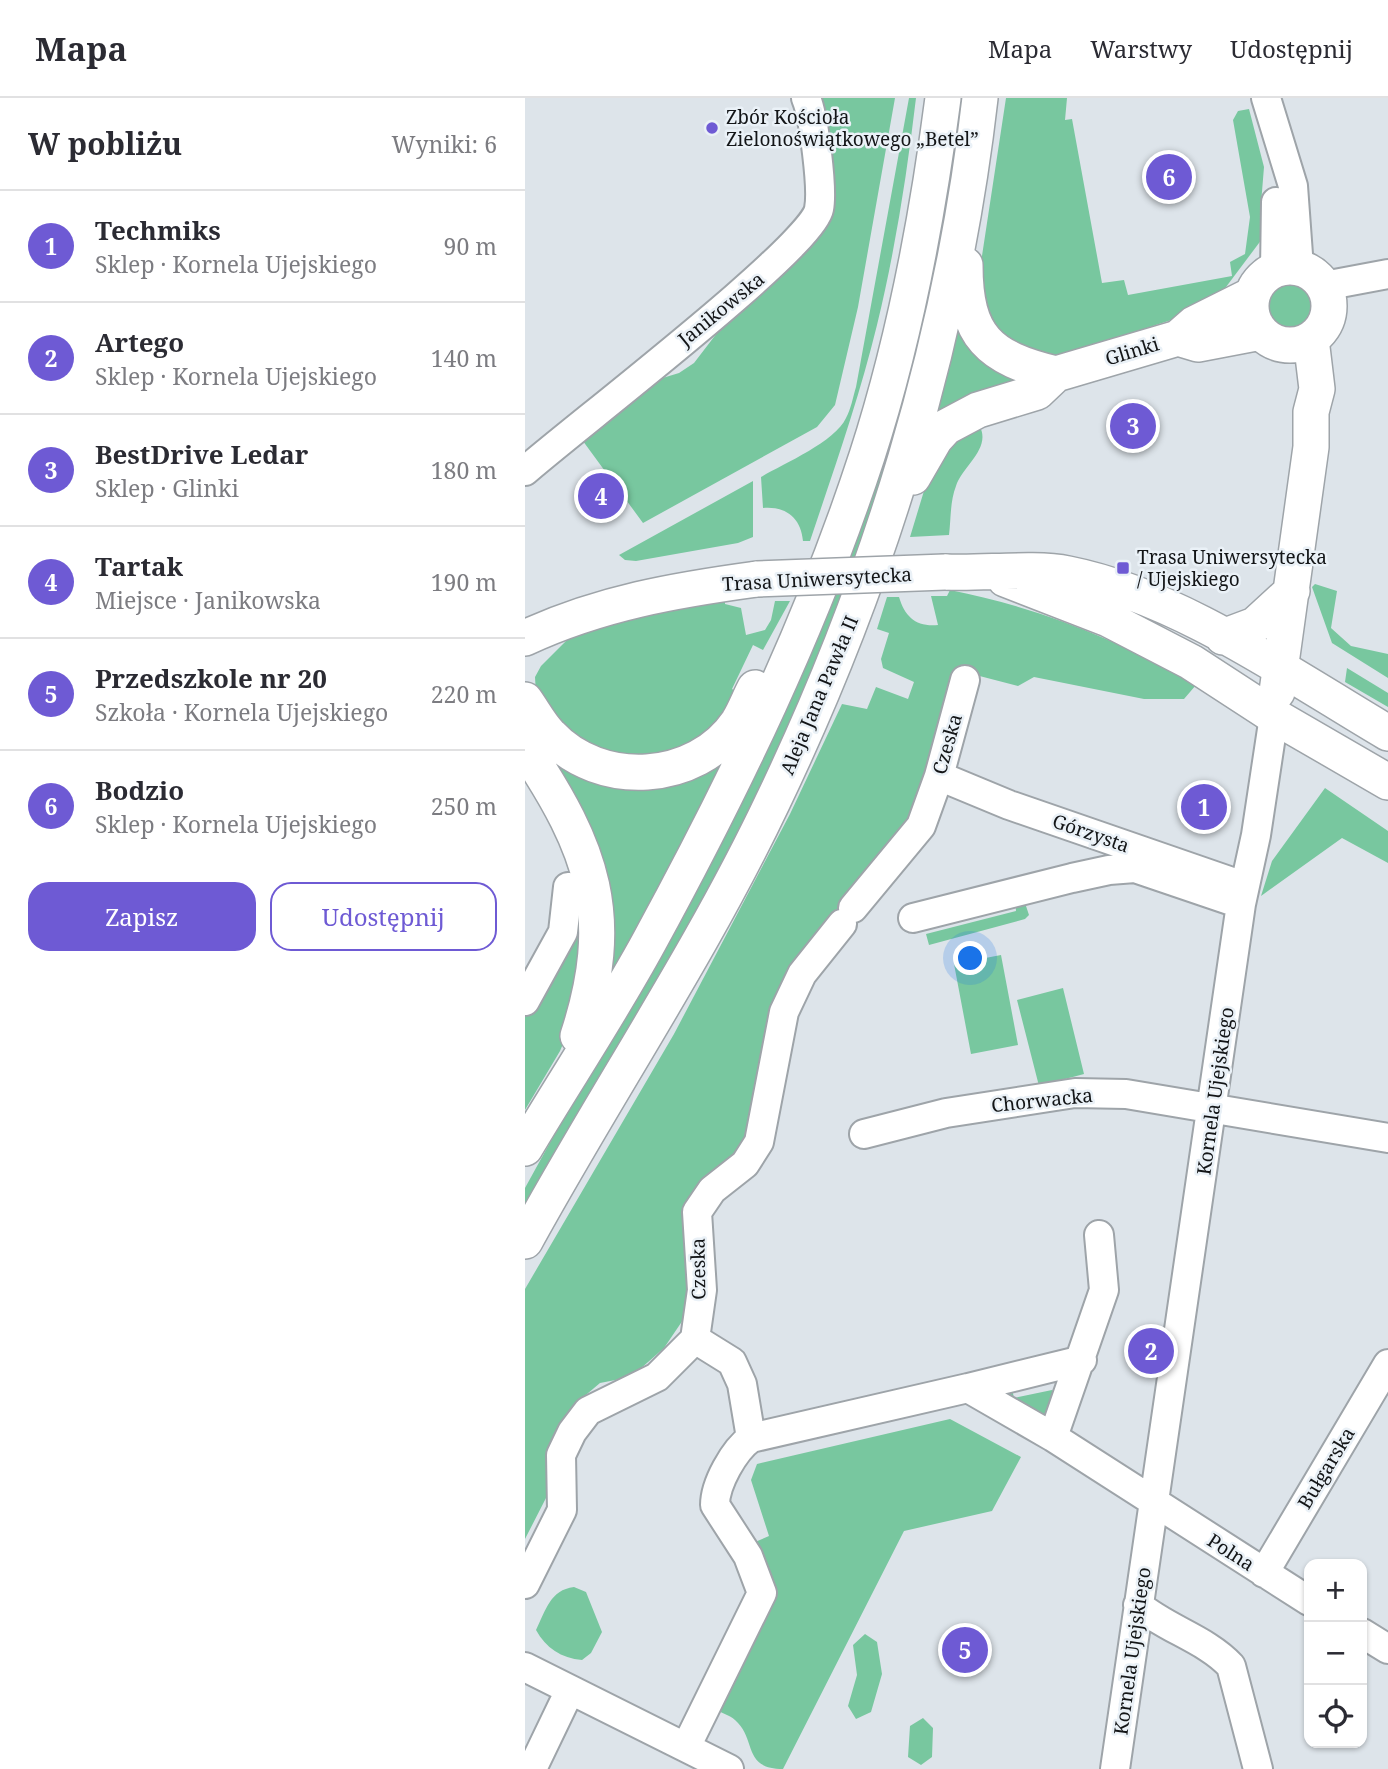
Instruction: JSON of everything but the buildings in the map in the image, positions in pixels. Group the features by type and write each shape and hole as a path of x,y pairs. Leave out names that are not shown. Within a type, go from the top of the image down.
{"main road":[{"path":"530,1140 648,945 748,752 828,567 867,455 892,365 927,198 943,98"},
{"name":"Aleja Jana Pawła II","path":"525,1241 693,954 773,802 832,669 885,525 942,321 967,199 980,98"},
{"path":"967,199 965,294 971,317 992,348 1006,359 1071,370"},
{"path":"1299,275 1329,309 1320,331 1284,339 1252,315 1252,295 1261,280 1299,275"},
{"name":"Glinki","path":"1071,370 1178,338 1194,324 1252,295"},
{"name":"Glinki","path":"1178,338 1198,344 1284,339"},
{"name":"Kornela Ujejskiego","path":"1274,716 1311,447 1311,412 1284,339"},
{"path":"885,525 935,439 946,427 978,410 1037,392 1071,370"},
{"name":"Trasa Uniwersytecka","path":"525,638 584,612 624,601 757,579 945,572 1031,572 1079,577 1166,606 1388,733"},
{"name":"Trasa Uniwersytecka","path":"992,574 1108,619 1191,662 1274,716 1388,782"},
{"path":"1223,637 1255,625 1293,592"},
{"path":"525,700 549,734 590,764 619,772 646,774 671,768 720,741 737,722 774,651 810,607"},
{"path":"525,748 559,800 576,838 592,889 598,955 591,996 577,1039 530,1140"}],"street":[{"name":"Janikowska","path":"525,471 764,274 812,226 819,209 815,136 807,98"},
{"path":"1266,98 1293,186 1299,275 1388,274"},
{"name":"Czeska","path":"695,1339 702,1290 697,1212 712,1190 744,1164 759,1142 784,1012 802,974 921,826 939,776 965,680"},
{"name":"Kornela Ujejskiego","path":"1115,1769 1242,895 1256,835 1274,716"},
{"name":"Górzysta","path":"939,776 1242,895"},
{"path":"913,918 1072,878 1122,869 1135,869 1242,895"},
{"path":"525,1001 563,932 568,887"},
{"name":"Chorwacka","path":"863,1134 946,1113 1075,1093 1126,1094 1388,1138"},
{"path":"1053,1437 1082,1360 1104,1290 1098,1236"},
{"path":"525,1584 562,1510 561,1455 572,1432 588,1411 657,1377 695,1339 733,1362 742,1384 751,1438"},
{"path":"686,1748 762,1593 748,1556 715,1505 715,1496 736,1452 751,1438 1082,1360"},
{"name":"Bułgarska","path":"1264,1573 1388,1364"},
{"name":"Polna","path":"968,1388 1053,1437 1304,1598"},
{"path":"1138,1605 1156,1621 1220,1654 1231,1666 1258,1769"},
{"path":"1367,1636 1388,1650"},
{"path":"525,1667 729,1769"},
{"path":"531,1769 570,1690"}],"green space":[{"path":"815,98 895,98 858,307 835,405 817,427 643,523 580,437 643,384 679,373 694,363 727,320 820,227"},
{"path":"909,98 916,98 909,155 895,241 877,325 854,407 810,541 803,541 799,526 791,515 779,509 763,508 761,477 808,452 831,436 849,411 856,387"},
{"path":"1006,98 1067,98 1065,120 1072,119 1102,283 1124,280 1128,295 1232,276 1230,262 1245,254 1250,217 1233,120 1238,111 1249,109 1264,167 1260,216 1262,239 1211,307 1055,358 1037,359 989,331 980,269"},
{"path":"1289,283 1306,289 1312,306 1306,323 1289,329 1272,323 1266,306 1272,289"},
{"path":"956,321 1033,379 929,420"},
{"path":"980,427 982,443 959,479 954,492 949,535 910,537 937,448"},
{"path":"884,465 885,481 837,612 806,690 775,757 673,953 525,1209 525,1188 575,1097 880,466"},
{"path":"753,481 753,537 738,543 636,561 625,560 619,555"},
{"path":"1315,584 1337,591 1331,628 1351,646 1388,654 1388,678 1332,643 1312,587"},
{"path":"950,590 1015,606 1077,627 1137,653 1196,685 1184,699 1144,699 1034,677 1018,686 968,673 918,818 809,953 756,1135 711,1183 691,1272 685,1317 664,1348 631,1377 600,1383 574,1405 557,1432 546,1468 546,1498 525,1539 525,1289 674,1034 790,814 842,704 867,709 876,687 908,699 914,682 883,668 881,659 889,633 877,629 887,597 899,597 908,615 918,622 938,625 931,596 947,596"},
{"path":"725,597 725,604 741,608 746,635 765,630 771,620 775,601 790,601 763,650 753,645 732,689 742,695 729,716 673,760 589,755 536,695 535,677 541,666 570,637 620,620"},
{"path":"1347,668 1388,693 1388,707 1345,682"},
{"path":"754,712 600,1007 563,785 548,746 625,782"},
{"path":"1325,788 1388,831 1388,863 1342,838 1261,896 1272,861"},
{"path":"1023,897 1029,915 1025,919 929,945 926,934 1016,911 1015,898"},
{"path":"589,906 575,1016 560,1051 525,1110 525,1011"},
{"path":"1001,955 1018,1045 971,1054 954,964"},
{"path":"1063,988 1084,1074 1039,1086 1017,1000"},
{"path":"1011,1385 1014,1398 1052,1390 1059,1396 1050,1421 1007,1400"},
{"path":"950,1419 1021,1457 992,1511 904,1531 783,1769 761,1764 752,1752 742,1728 733,1718 715,1709 774,1592 755,1542 769,1536 751,1480 757,1464"},
{"path":"574,1587 586,1592 602,1632 591,1653 582,1660 555,1651 544,1642 536,1630 554,1597 559,1592"},
{"path":"865,1634 877,1642 882,1674 871,1712 856,1719 848,1706 857,1675 853,1645"},
{"path":"923,1718 933,1728 932,1757 921,1765 908,1757 910,1726"}],"place":[{"name":"Zbór Kościoła Zielonoświątkowego „Betel”","path":"712,128"},
{"name":"Bodzio","path":"1169,177"},
{"name":"BestDrive Ledar","path":"1133,426"},
{"name":"Tartak","path":"601,496"},
{"name":"Trasa Uniwersytecka / Ujejskiego","path":"1123,568"},
{"name":"Techmiks","path":"1204,807"},
{"name":"Artego","path":"1151,1351"},
{"name":"Przedszkole nr 20","path":"965,1650"}]}
